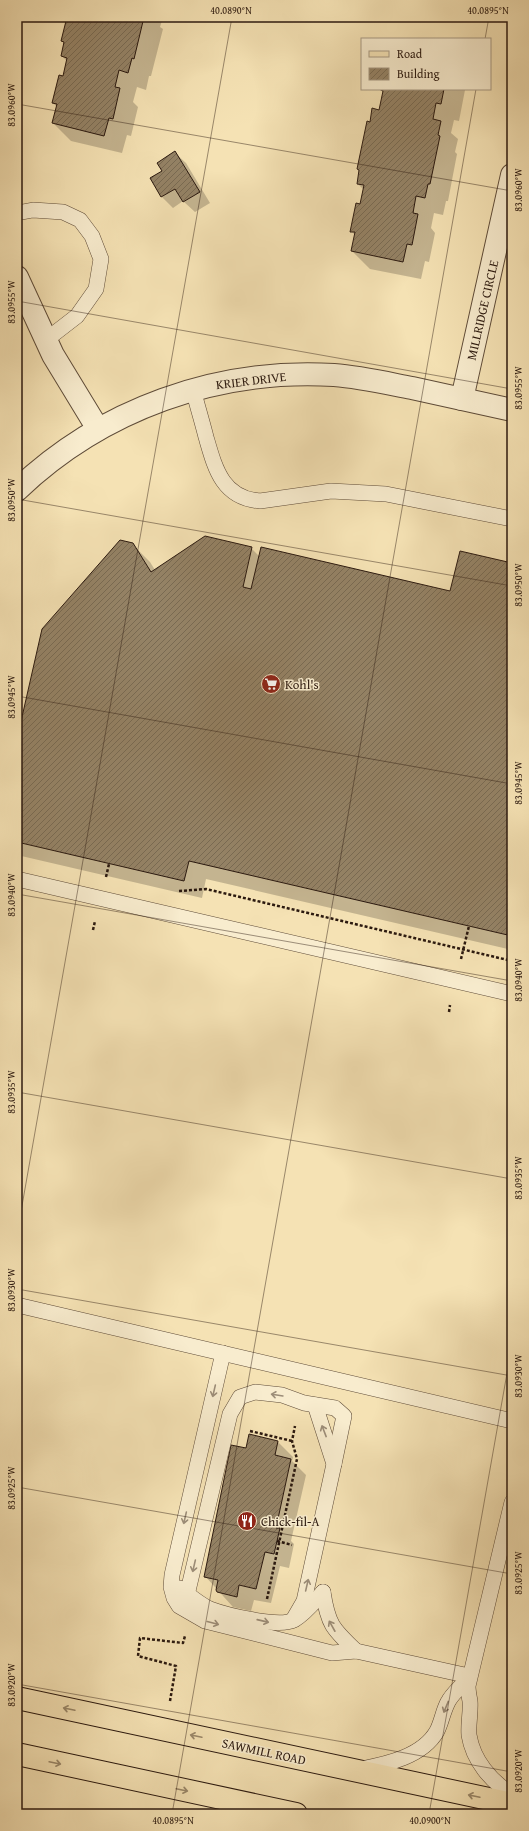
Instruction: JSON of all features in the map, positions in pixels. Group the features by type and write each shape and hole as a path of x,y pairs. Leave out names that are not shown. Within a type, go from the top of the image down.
{"main road":[{"name":"SAWMILL ROAD","path":"17,1698 512,1804"},
{"path":"17,1754 296,1814"}],"street":[{"name":"MILLRIDGE CIRCLE","path":"462,399 512,175"},
{"path":"19,285 53,355 98,429"},
{"name":"KRIER DRIVE","path":"17,490 50,462 98,429 143,407 193,389 256,377 306,374 335,375 386,383 512,410"}],"lane":[{"path":"17,213 33,210 63,212 80,220 92,236 101,259 96,290 77,316 46,340"},
{"path":"193,389 216,470 230,489 239,496 249,500 267,500 331,491 365,492 386,494 512,519"},
{"path":"17,879 512,994"},
{"path":"17,1305 512,1421"},
{"path":"223,1353 172,1580 171,1587 174,1598 179,1606 196,1617 216,1624 332,1653 356,1651 469,1676"},
{"path":"188,1595 230,1414 240,1397 255,1392 282,1395 309,1404 335,1408 344,1416 304,1601 293,1620"},
{"path":"309,1404 334,1464"},
{"path":"512,1502 469,1676 469,1736 474,1753 488,1774 499,1785 512,1794"},
{"path":"172,1580 188,1595 210,1609 269,1623 293,1620 308,1609 323,1592 326,1612 334,1630 356,1651"},
{"path":"350,1770 362,1769 397,1760 414,1753 428,1743 438,1729 451,1697 464,1684 469,1676"}],"path":[{"path":"99,872 114,876"},
{"path":"173,889 180,891 206,890 512,961"},
{"path":"266,1604 297,1459 292,1441 297,1417 309,1404"},
{"path":"170,1701 176,1666 138,1656 140,1638 183,1643 187,1631 196,1617"}],"building":[{"path":"67,17 144,17 134,59 132,58 128,73 119,70 115,87 120,88 113,119 109,118 104,136 52,123 57,104 52,103 59,75 63,76 67,58 61,56 64,42 61,41"},
{"path":"381,90 444,90 441,104 436,103 433,119 441,121 438,135 440,136 430,184 428,184 425,198 416,196 413,213 418,214 412,245 407,244 403,262 351,251 355,232 350,232 356,203 360,204 364,185 357,184 359,170 357,169 367,121 370,122 372,108 379,110 383,91"},
{"path":"175,151 200,192 183,202 175,189 161,197 150,178 162,171 157,163"},
{"name":"Kohl's","path":"205,536 252,547 243,587 251,589 261,547 450,591 460,551 512,563 512,936 189,861 184,881 17,842 17,739 42,629 120,540 133,543 151,572"},
{"name":"Chick-fil-A","path":"249,1434 278,1441 275,1455 291,1459 276,1528 280,1528 274,1554 265,1552 256,1589 239,1585 237,1597 217,1592 218,1580 204,1577 231,1445 246,1448"}],"place":[{"name":"Kohl's","path":"271,684"},
{"name":"Chick-fil-A","path":"247,1521"}]}
